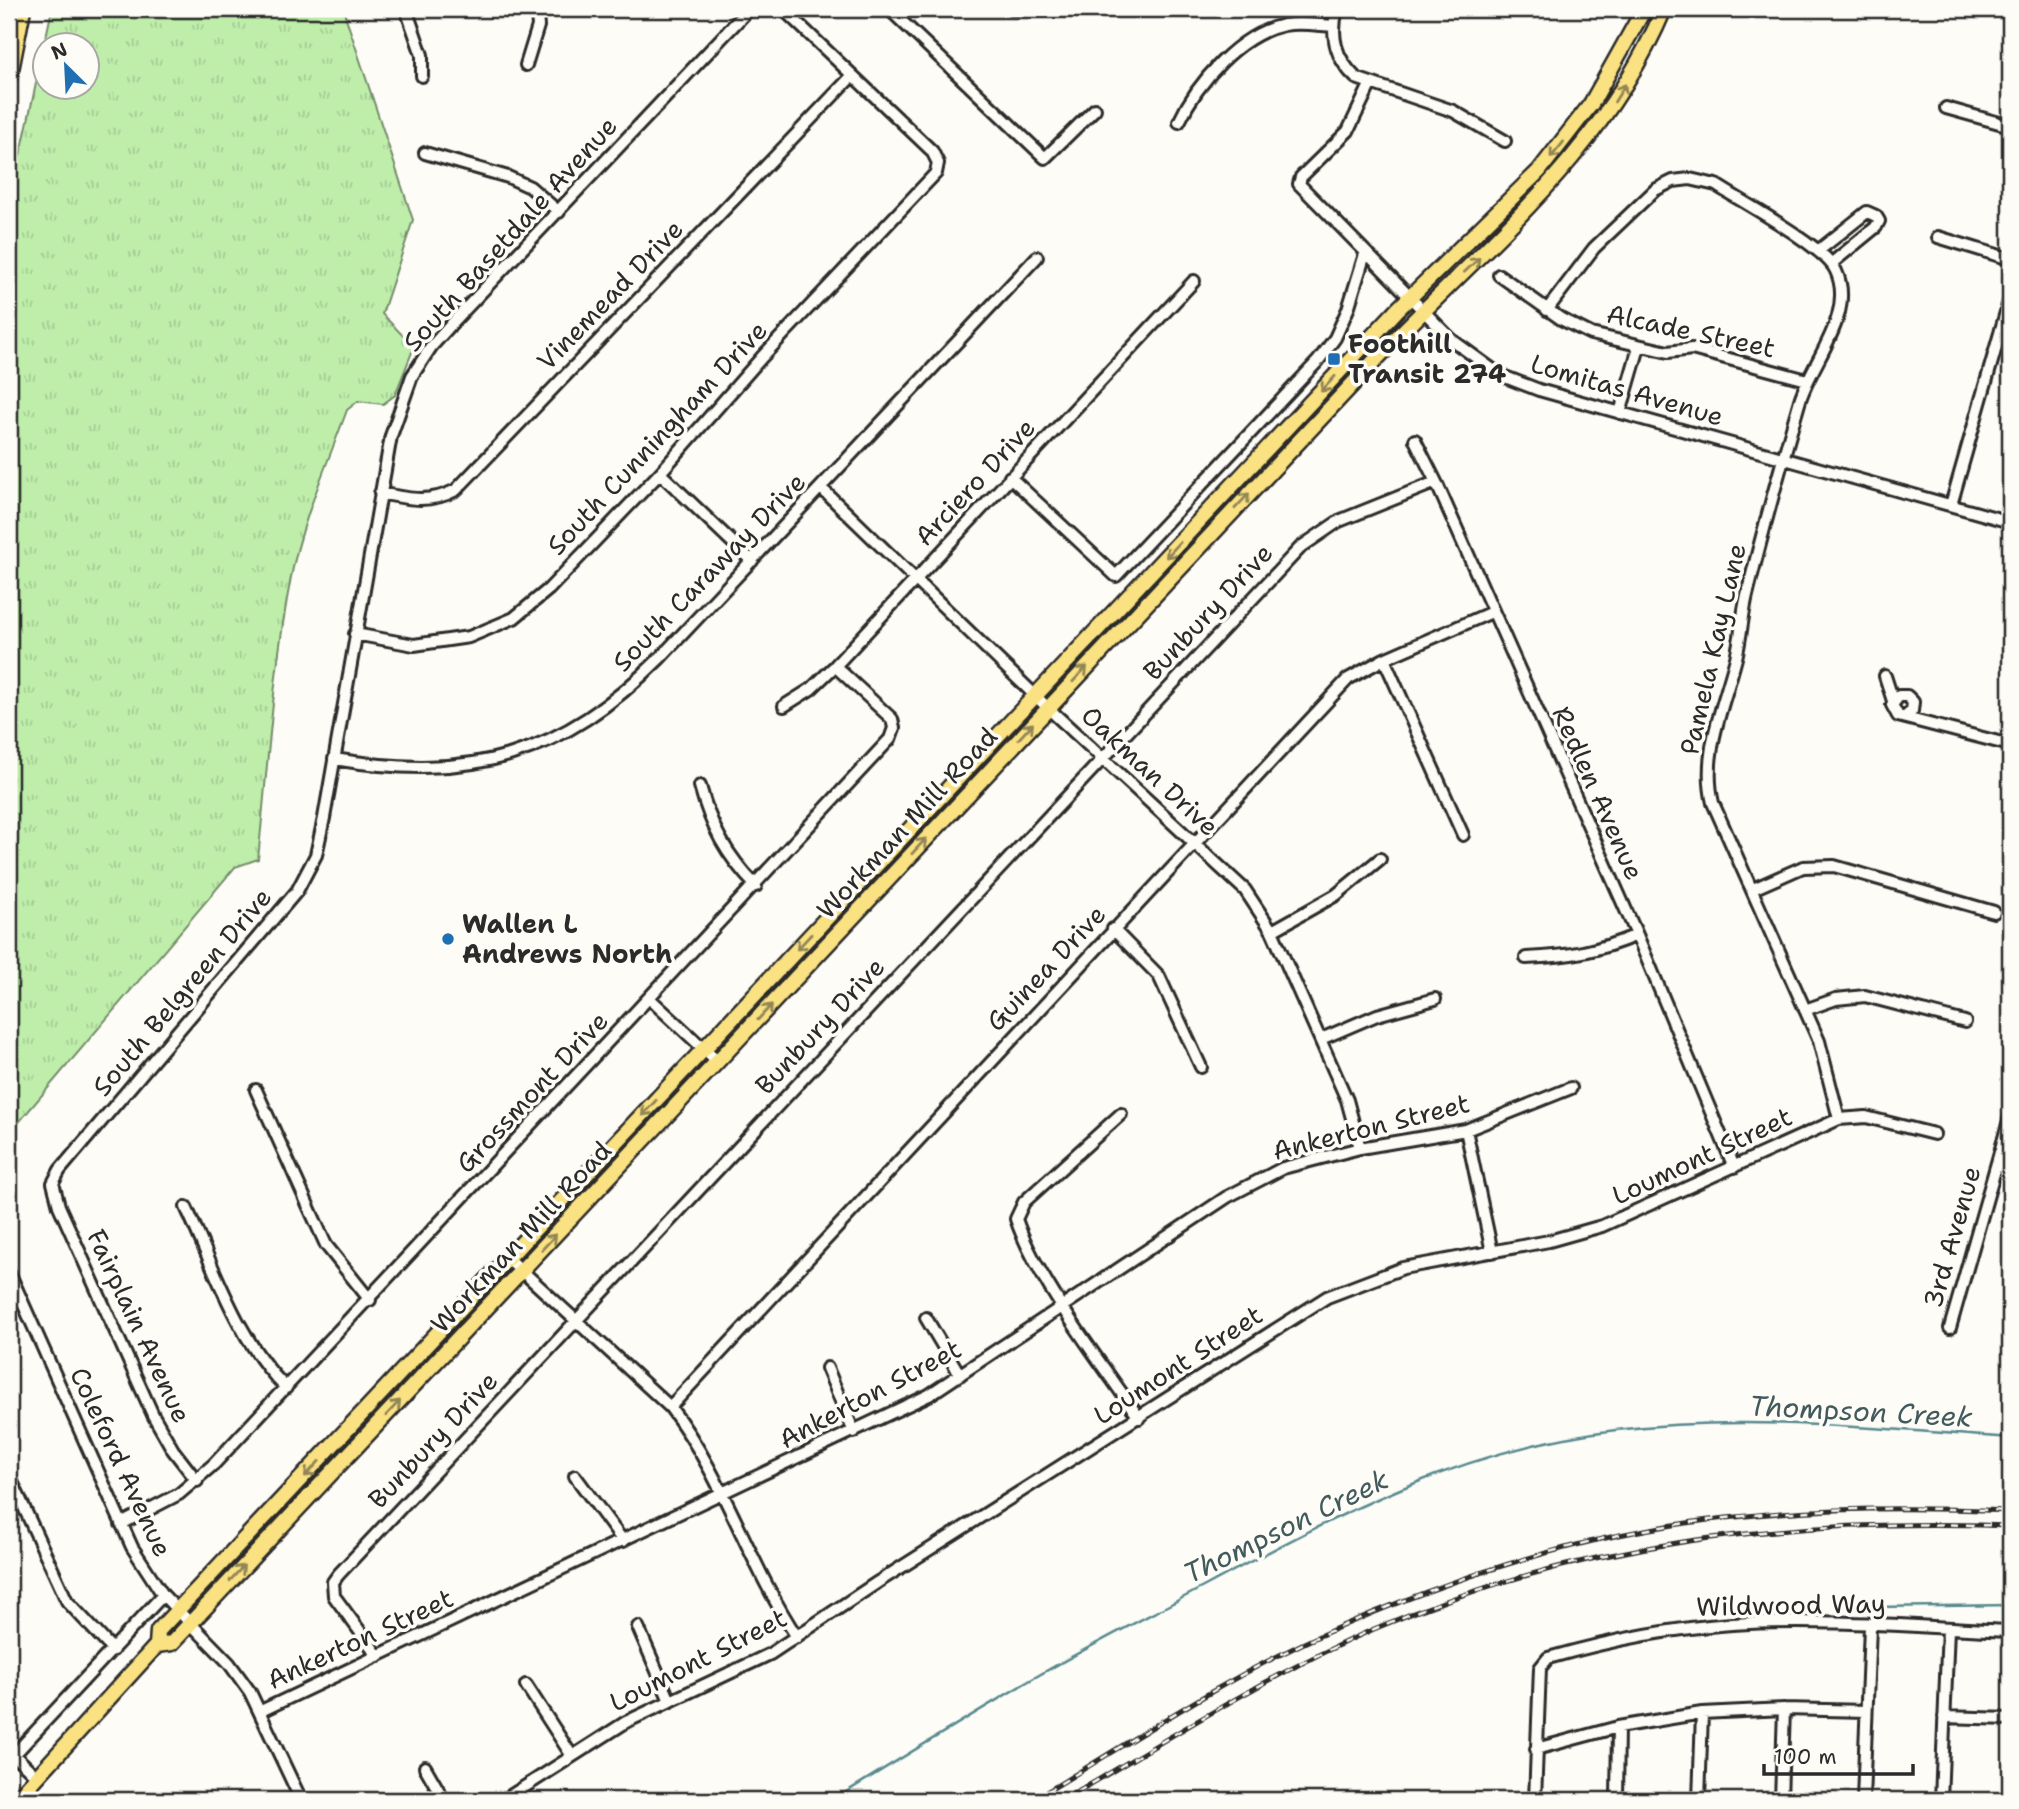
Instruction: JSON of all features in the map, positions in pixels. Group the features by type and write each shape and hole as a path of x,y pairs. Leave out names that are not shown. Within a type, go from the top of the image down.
{"highway":[{"path":"9,23 12,9"},
{"path":"9,75 22,9"}],"main road":[{"name":"Workman Mill Road","path":"158,1645 158,1631 1035,695 1409,299 1509,204 1559,147 1615,66 1644,9"},
{"name":"Workman Mill Road","path":"16,1800 158,1645 172,1643 1422,312 1515,223 1568,166 1632,73 1664,9"}],"street":[{"path":"406,9 422,55 422,76"},
{"path":"526,9 537,16 538,26 526,65"},
{"name":"South Basetdale Avenue","path":"324,818 380,493 400,404 431,347 750,9"},
{"path":"783,9 852,76"},
{"path":"890,9 1045,158 1095,109"},
{"path":"1012,9 1026,9"},
{"path":"1338,9 1333,26 1334,42 1346,68 1370,85 1453,111 1505,141"},
{"path":"1179,122 1188,101 1245,43 1283,25 1333,26"},
{"name":"South Cunningham Drive","path":"355,634 414,645 469,637 514,618 549,589 660,473 762,358 936,173 938,163 932,151 852,76"},
{"name":"Vinemead Drive","path":"380,493 416,500 437,500 456,490 852,76"},
{"name":"Lomitas Avenue","path":"1370,85 1348,131 1301,177 1299,184 1409,299 1473,358 1500,375 1539,390 2010,522"},
{"path":"1946,108 2010,126"},
{"path":"425,153 519,182 530,187 559,212"},
{"path":"1547,310 1594,248 1655,190 1673,181 1702,180 1716,185 1818,251 1832,263 1876,227 1879,221 1876,216 1867,212 1818,251"},
{"path":"1938,237 2010,258"},
{"path":"1010,477 1116,576 1318,362 1335,338 1348,309 1365,254"},
{"name":"South Caraway Drive","path":"334,759 395,767 486,762 545,744 594,716 635,684 1037,257"},
{"name":"Pamela Kay Lane","path":"1832,263 1841,285 1836,318 1807,380 1784,459 1746,598 1736,656 1709,760 1708,781 1713,803 1753,889 1828,1068 1839,1119"},
{"name":"Alcade Street","path":"1499,275 1577,328 1639,347 1668,352 1692,349 1807,380"},
{"name":"Arciero Drive","path":"784,706 811,689 835,666 1194,281"},
{"path":"1951,505 2010,298"},
{"path":"1620,413 1639,347"},
{"name":"Redlen Avenue","path":"1415,440 1637,935 1734,1167"},
{"path":"660,473 752,561"},
{"name":"Bunbury Drive","path":"378,1656 334,1596 332,1582 1301,547 1339,521 1436,482"},
{"name":"Oakman Drive","path":"821,488 1048,708 1245,890 1272,931 1321,1040 1346,1100 1360,1148"},
{"name":"Guinea Drive","path":"670,1407 1113,929 1349,680 1384,659 1492,611"},
{"path":"1384,659 1464,835"},
{"name":"Grossmont Drive","path":"121,1524 161,1505 197,1481 370,1300 890,739 894,728 892,719 835,666"},
{"path":"1885,676 1895,713 2010,744"},
{"path":"1893,701 1899,696 1911,699 1913,706 1906,716"},
{"path":"700,786 719,841 733,862 756,886"},
{"name":"South Belgreen Drive","path":"53,1183 60,1170 297,891 316,855 324,818"},
{"path":"1272,931 1336,895 1380,859"},
{"path":"1753,889 1803,867 1834,866 1994,912"},
{"path":"1113,929 1159,976 1201,1067"},
{"path":"1526,958 1574,956 1599,950 1637,935"},
{"path":"1805,1010 1836,999 1865,996 1965,1022"},
{"path":"649,998 718,1062"},
{"path":"1321,1040 1377,1015 1435,999"},
{"name":"Ankerton Street","path":"261,1711 854,1432 960,1375 1227,1197 1283,1168 1360,1148 1466,1130 1571,1088"},
{"path":"256,1090 326,1245 370,1300"},
{"path":"1121,1114 1024,1202 1017,1219 1023,1239 1064,1306 1139,1418"},
{"name":"3rd Avenue","path":"1950,1328 2010,1117"},
{"name":"Loumont Street","path":"504,1800 626,1722 745,1668 1327,1297 1403,1268 1492,1252 1602,1226 1839,1119 1866,1118 1934,1134"},
{"path":"1466,1130 1492,1252"},
{"name":"Fairplain Avenue","path":"53,1183 59,1206 153,1415 173,1450 197,1481"},
{"path":"186,1207 245,1335 260,1359 286,1388"},
{"path":"509,1258 670,1407 705,1458 766,1587 797,1636"},
{"name":"Coleford Avenue","path":"9,1272 132,1547 163,1595 229,1663 261,1711 301,1800"},
{"path":"926,1318 960,1375"},
{"path":"827,1368 854,1432"},
{"path":"9,1475 67,1601 113,1650"},
{"path":"575,1476 624,1541"},
{"path":"37,1777 10,1755 163,1595"},
{"name":"Wildwood Way","path":"1536,1749 1540,1668 1548,1658 1654,1633 1732,1624 2010,1631"},
{"path":"638,1626 670,1701"},
{"path":"1863,1800 1870,1626"},
{"path":"1941,1800 1948,1629"},
{"path":"526,1685 572,1756"},
{"path":"1535,1800 1536,1749 1618,1727 1702,1713 1784,1709 1866,1712"},
{"path":"1781,1800 1784,1709"},
{"path":"1699,1800 1702,1713"},
{"path":"1944,1717 2010,1720"},
{"path":"1617,1800 1618,1727"},
{"path":"425,1767 444,1800"}],"green space":[{"path":"52,9 343,9 413,220 382,314 414,347 395,395 383,404 358,401 347,410 302,535 291,577 280,647 258,859 235,867 9,1134 9,192 32,102 102,102 102,32 47,32"}],"waterway":[{"name":"Thompson Creek","path":"833,1800 1055,1666 1302,1535 1402,1488 1505,1452 1616,1430 1714,1423 1862,1427 2010,1438"},
{"path":"1873,1614 1875,1607 2010,1605"}],"railway":[{"path":"1033,1800 1208,1694 1280,1655 1415,1596 1517,1561 1620,1535 1726,1518 1868,1509 2010,1511"},
{"path":"1064,1800 1217,1710 1334,1647 1451,1599 1529,1575 1607,1556 1766,1532 1846,1526 2010,1526"}],"place":[{"name":"Foothill Transit 274","path":"1334,359"},
{"name":"Wallen L Andrews North","path":"448,939"}]}
